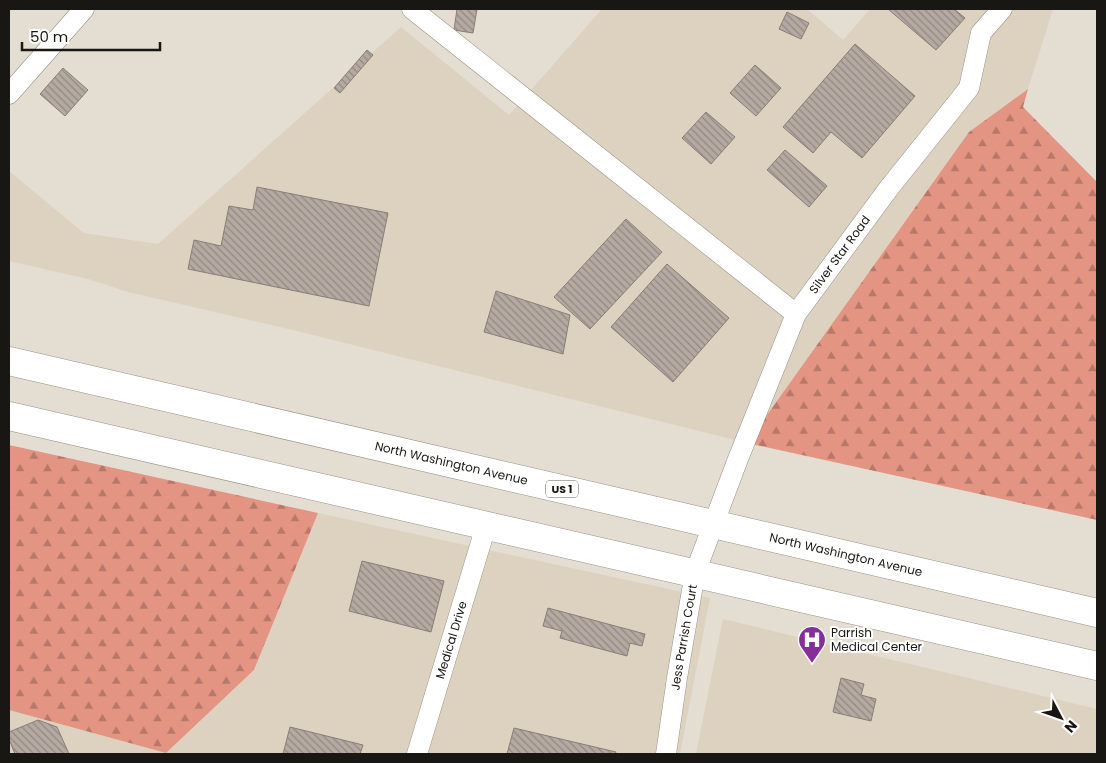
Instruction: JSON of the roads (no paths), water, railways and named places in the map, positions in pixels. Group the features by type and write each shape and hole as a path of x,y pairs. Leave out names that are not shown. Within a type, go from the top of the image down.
{"main road":[{"name":"North Washington Avenue","path":"9,361 1097,613"},
{"path":"9,416 1097,666"}],"street":[{"path":"9,94 84,9"},
{"path":"412,9 796,314"},
{"name":"Silver Star Road","path":"713,524 796,314 889,188 969,88 981,33 1002,9"},
{"name":"Jess Parrish Court","path":"666,754 695,573 713,524"},
{"name":"Medical Drive","path":"417,754 486,526"}],"place":[{"name":"Parrish Medical Center","path":"812,664"}]}
